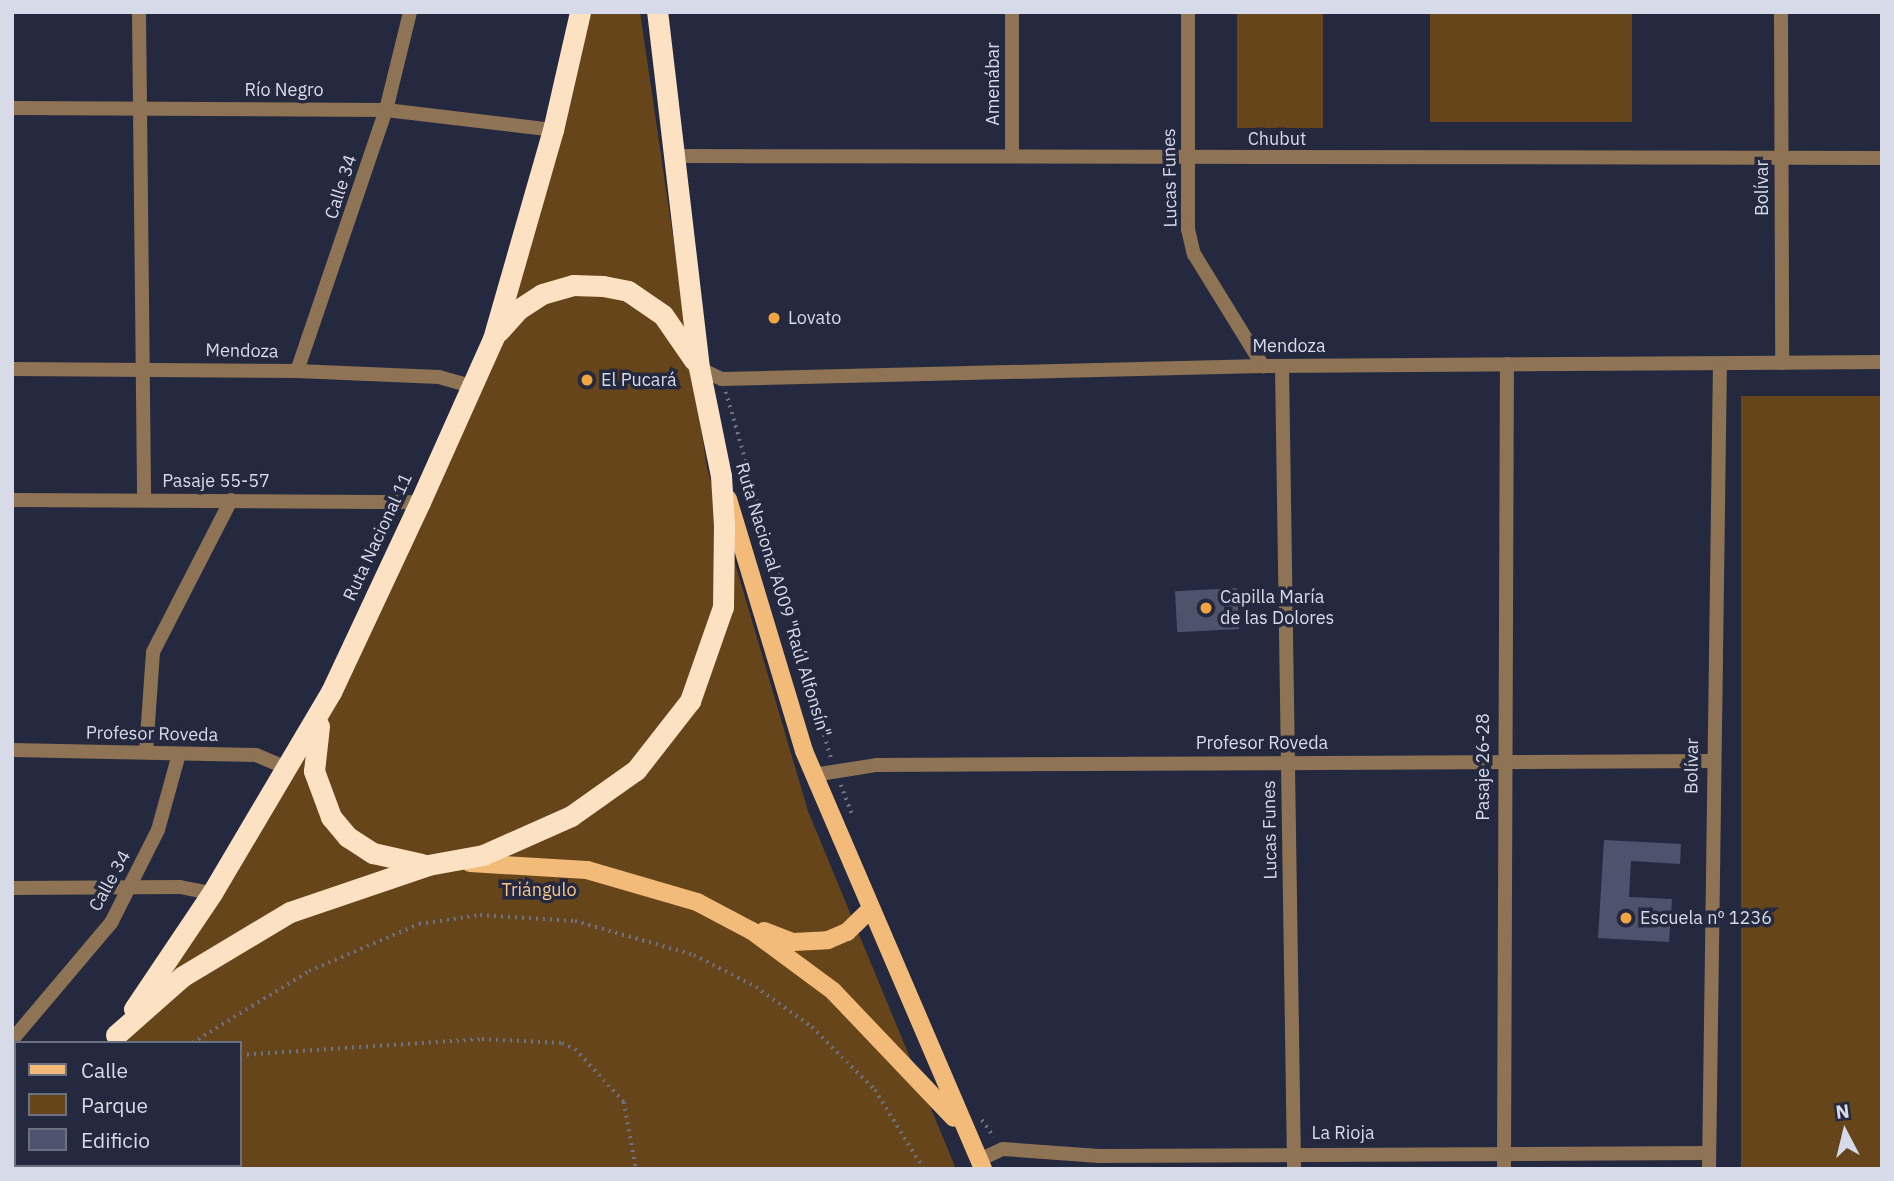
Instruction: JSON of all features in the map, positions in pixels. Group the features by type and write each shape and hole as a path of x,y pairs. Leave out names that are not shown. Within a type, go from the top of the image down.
{"highway":[{"name":"Ruta Nacional 11","path":"113,1039 212,893 288,768 331,692 420,502 493,339 554,131 580,12"},
{"name":"Ruta Nacional A009 \"Raúl Alfonsín\"","path":"657,12 699,368 721,476"},
{"path":"493,339 519,309 542,294 573,285 603,286 628,291 663,315 699,368"},
{"path":"113,1039 183,976 257,929 315,902 428,865 483,855 571,816 635,770 674,725 703,676 723,607 721,476"},
{"path":"331,692 313,749 319,794 331,817 373,853 428,865"}],"main road":[{"name":"Ruta Nacional A009 \"Raúl Alfonsín\"","path":"721,476 813,775 981,1164"},
{"path":"428,865 534,864 587,870 668,890 731,920 793,942 828,940 848,932 871,909"},
{"path":"731,920 833,992 965,1130"}],"street":[{"path":"139,12 144,500"},
{"name":"Calle 34","path":"297,371 386,110 410,12"},
{"name":"Amenábar","path":"1012,12 1012,156"},
{"name":"Lucas Funes","path":"1188,12 1188,229 1195,254 1263,366"},
{"name":"Bolívar","path":"1781,12 1782,363"},
{"name":"Río Negro","path":"12,108 386,110 554,131"},
{"name":"Chubut","path":"672,156 1882,158"},
{"name":"Mendoza","path":"699,368 722,379 1263,366 1882,362"},
{"name":"Bolívar","path":"1709,1169 1711,761 1720,364"},
{"name":"Pasaje 26-28","path":"1504,1169 1502,761 1507,365"},
{"name":"Lucas Funes","path":"1282,366 1294,1169"},
{"name":"Mendoza","path":"12,369 297,371 439,377 471,386"},
{"name":"Pasaje 55-57","path":"12,500 420,502"},
{"path":"146,752 153,652 231,500"},
{"name":"Profesor Roveda","path":"12,750 256,755 288,768"},
{"name":"Calle 34","path":"12,1040 111,923 158,830 179,754"},
{"name":"Profesor Roveda","path":"813,775 877,765 1711,761"},
{"path":"12,888 131,888 212,893"},
{"name":"La Rioja","path":"981,1164 1003,1149 1099,1156 1294,1152 1709,1153"}],"path":[{"path":"722,379 836,771 854,820"},
{"path":"195,1041 309,971 419,924 480,915 575,921 694,955 757,987 812,1027 875,1090 924,1169"},
{"path":"242,1055 482,1039 562,1043 575,1049 624,1102 636,1169"},
{"path":"976,1113 1003,1149"}],"green space":[{"name":"Triángulo","path":"587,12 640,12 707,468 808,811 956,1169 16,1169 242,1167 242,1041 107,1041 212,893 287,768 471,386"},
{"path":"1237,12 1323,12 1323,128 1237,128"},
{"path":"1430,12 1632,12 1632,122 1430,122"},
{"path":"1741,396 1882,396 1882,1169 1741,1169"}],"building":[{"path":"1237,588 1239,629 1177,632 1175,591"},
{"path":"1604,840 1681,844 1680,864 1631,861 1629,897 1672,899 1669,942 1598,938"}],"place":[{"name":"Lovato","path":"774,318"},
{"name":"El Pucará","path":"587,380"},
{"name":"Capilla María de las Dolores","path":"1206,608"},
{"name":"Escuela nº 1236","path":"1626,918"}]}
